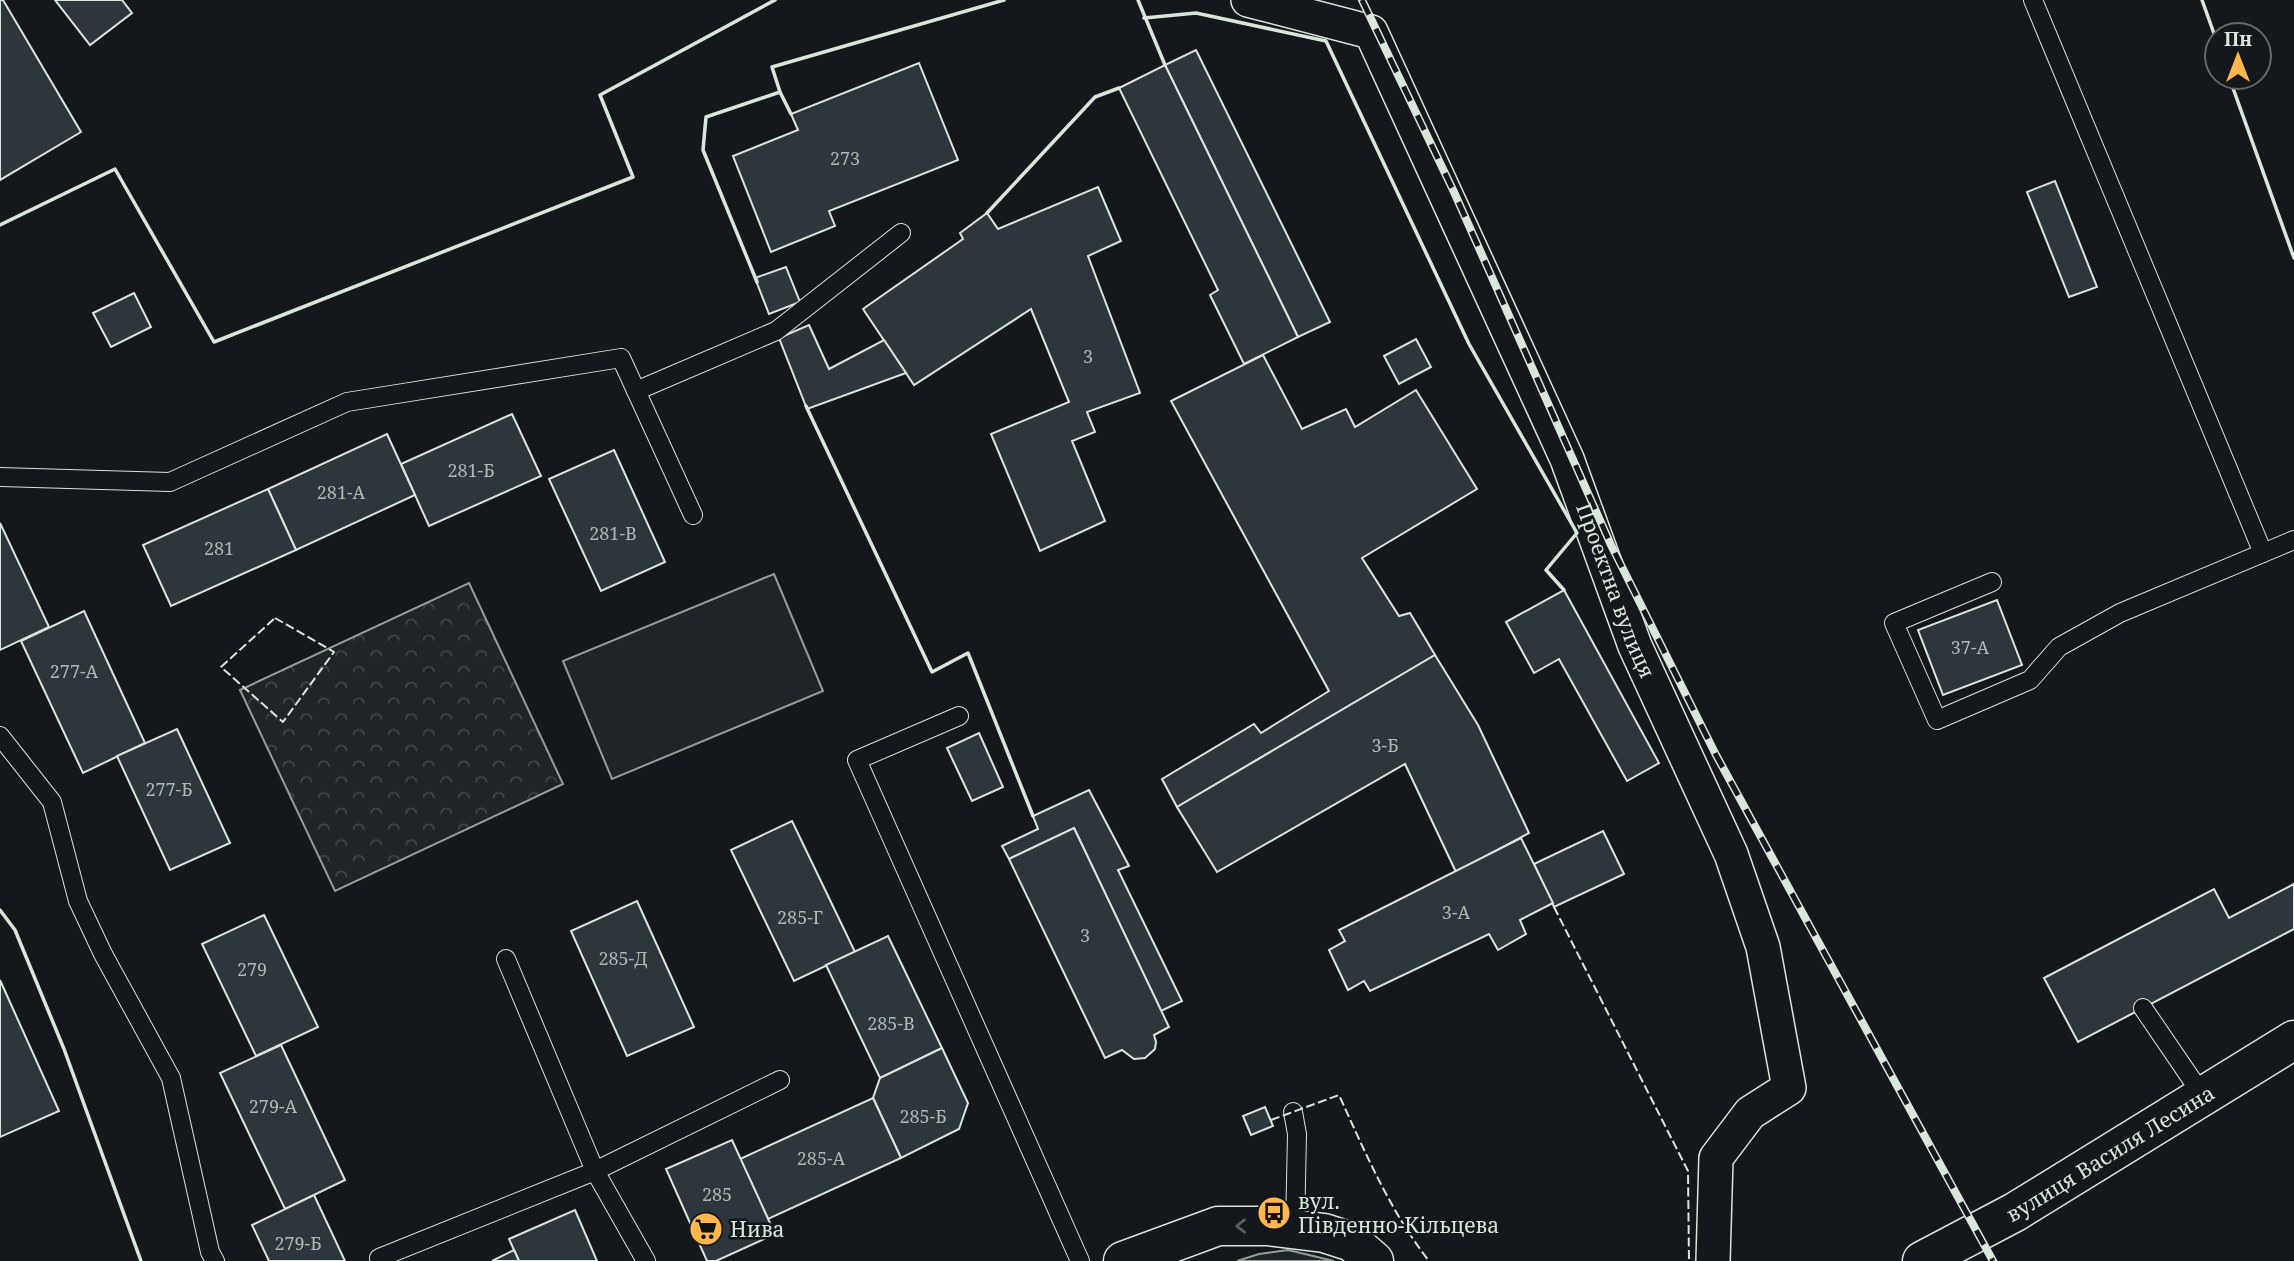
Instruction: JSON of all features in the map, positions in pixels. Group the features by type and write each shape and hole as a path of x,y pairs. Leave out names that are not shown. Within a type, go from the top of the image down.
{"street":[{"name":"Проектна вулиця","path":"1260,2 1371,32 1567,459 1635,646 1731,854 1763,947 1788,1088 1750,1114 1716,1157 1713,1261"},
{"name":"вулиця Василя Лесина","path":"1923,1261 2015,1212 2294,1040"},
{"path":"1123,1261 1218,1226 1266,1226 1324,1233 1352,1242 1374,1261"}],"lane":[{"path":"2033,0 2263,553"},
{"path":"636,391 776,331 901,233"},
{"path":"0,477 170,482 347,402 621,358 693,515"},
{"path":"1992,582 1894,622 1937,720 2030,680 2059,647 2120,613 2294,540"},
{"path":"959,716 857,760 1080,1261"},
{"path":"0,736 52,802 78,901 103,954 171,1077 215,1261"},
{"path":"506,958 595,1171 646,1261"},
{"path":"2143,1008 2203,1096"},
{"path":"379,1258 595,1171 780,1080"},
{"path":"1293,1112 1297,1134 1295,1229"}],"green space":[{"path":"774,574 823,691 612,779 563,661"},
{"path":"469,583 563,784 335,891 240,690"},
{"path":"1288,1250 1334,1261 1237,1261 1259,1254"}],"building":[{"path":"0,0 3,0 81,132 0,180"},
{"path":"55,0 122,0 132,13 90,45"},
{"path":"1196,50 1330,322 1298,337 1165,65"},
{"path":"919,63 958,160 829,211 835,226 771,252 733,156 798,130 791,114"},
{"path":"1165,65 1298,337 1244,364 1210,295 1218,290 1119,88"},
{"path":"2055,181 2097,287 2069,297 2027,192"},
{"path":"1098,187 1121,241 1088,256 1140,393 1087,412 1095,432 1072,441 1105,521 1040,551 991,434 1069,402 1031,309 914,385 863,309 963,239 960,233 987,213 998,229"},
{"path":"786,267 800,302 769,314 755,278"},
{"path":"134,293 151,327 111,347 93,313"},
{"path":"809,325 829,369 884,340 906,373 807,409 779,338"},
{"path":"1416,339 1431,367 1399,384 1384,356"},
{"path":"1263,355 1302,429 1346,409 1355,427 1416,390 1477,489 1362,558 1399,616 1410,613 1435,655 1177,807 1162,779 1254,724 1261,733 1329,691 1171,401"},
{"path":"512,414 541,476 429,526 401,464"},
{"path":"387,434 415,495 296,550 268,489"},
{"path":"614,450 665,562 601,591 549,479"},
{"path":"268,489 296,550 171,606 143,545"},
{"path":"0,523 49,627 0,650"},
{"path":"1564,590 1659,763 1627,781 1559,659 1534,673 1506,622"},
{"path":"1997,600 2022,665 1943,695 1918,630"},
{"path":"84,611 145,743 83,773 21,641"},
{"path":"1435,655 1478,725 1529,833 1456,872 1405,764 1217,872 1177,807"},
{"path":"177,729 230,843 170,870 117,756"},
{"path":"979,733 1003,787 972,801 947,748"},
{"path":"1089,790 1129,866 1118,870 1182,1001 1161,1011 1074,828 1009,859 1002,846 1038,829 1033,816"},
{"path":"792,821 855,952 794,981 731,850"},
{"path":"1074,828 1169,1027 1154,1035 1155,1049 1145,1058 1134,1059 1122,1050 1105,1058 1009,859"},
{"path":"1603,831 1624,874 1554,907 1534,864"},
{"path":"1521,838 1553,903 1520,920 1526,934 1498,950 1489,934 1370,991 1364,981 1348,990 1329,950 1345,941 1339,930"},
{"path":"2294,884 2294,929 2078,1042 2044,978 2214,889 2229,918"},
{"path":"637,901 694,1027 627,1056 571,931"},
{"path":"264,915 318,1027 256,1056 202,944"},
{"path":"888,936 942,1048 880,1078 826,965"},
{"path":"0,980 59,1111 0,1137"},
{"path":"281,1045 345,1180 285,1209 220,1073"},
{"path":"942,1048 968,1103 959,1129 901,1158 873,1098 880,1078"},
{"path":"873,1098 901,1158 768,1219 740,1159"},
{"path":"1265,1107 1273,1126 1251,1135 1243,1116"},
{"path":"732,1140 775,1234 716,1261 707,1261 666,1169"},
{"path":"314,1195 345,1261 269,1261 252,1225"},
{"path":"575,1210 597,1261 519,1261 509,1239"},
{"path":"514,1250 519,1261 492,1261"}],"railway":[{"path":"1362,0 1454,192 1611,545 1716,755 1993,1261"}],"fence":[{"path":"275,618 334,652 283,722 221,667 275,618"},
{"path":"1554,907 1688,1171 1689,1261"},
{"path":"1271,1120 1339,1095 1390,1202 1429,1261"}],"wall":[{"path":"0,225 115,169 214,342 633,177 600,95 775,0"},
{"path":"780,92 772,67 1004,0"},
{"path":"1138,0 1165,65"},
{"path":"2202,0 2210,21"},
{"path":"1144,18 1196,13 1326,41 1469,344 1577,533 1546,570 1564,590"},
{"path":"987,213 1095,97 1119,88"},
{"path":"2234,91 2294,258"},
{"path":"757,282 703,150 706,117 780,92 791,114"},
{"path":"806,406 932,672 968,653 1033,816"},
{"path":"0,910 15,930 64,1049 141,1261"}],"place":[{"name":"вул. Південно-Кільцева","path":"1274,1213"},
{"name":"Нива","path":"706,1229"}]}
